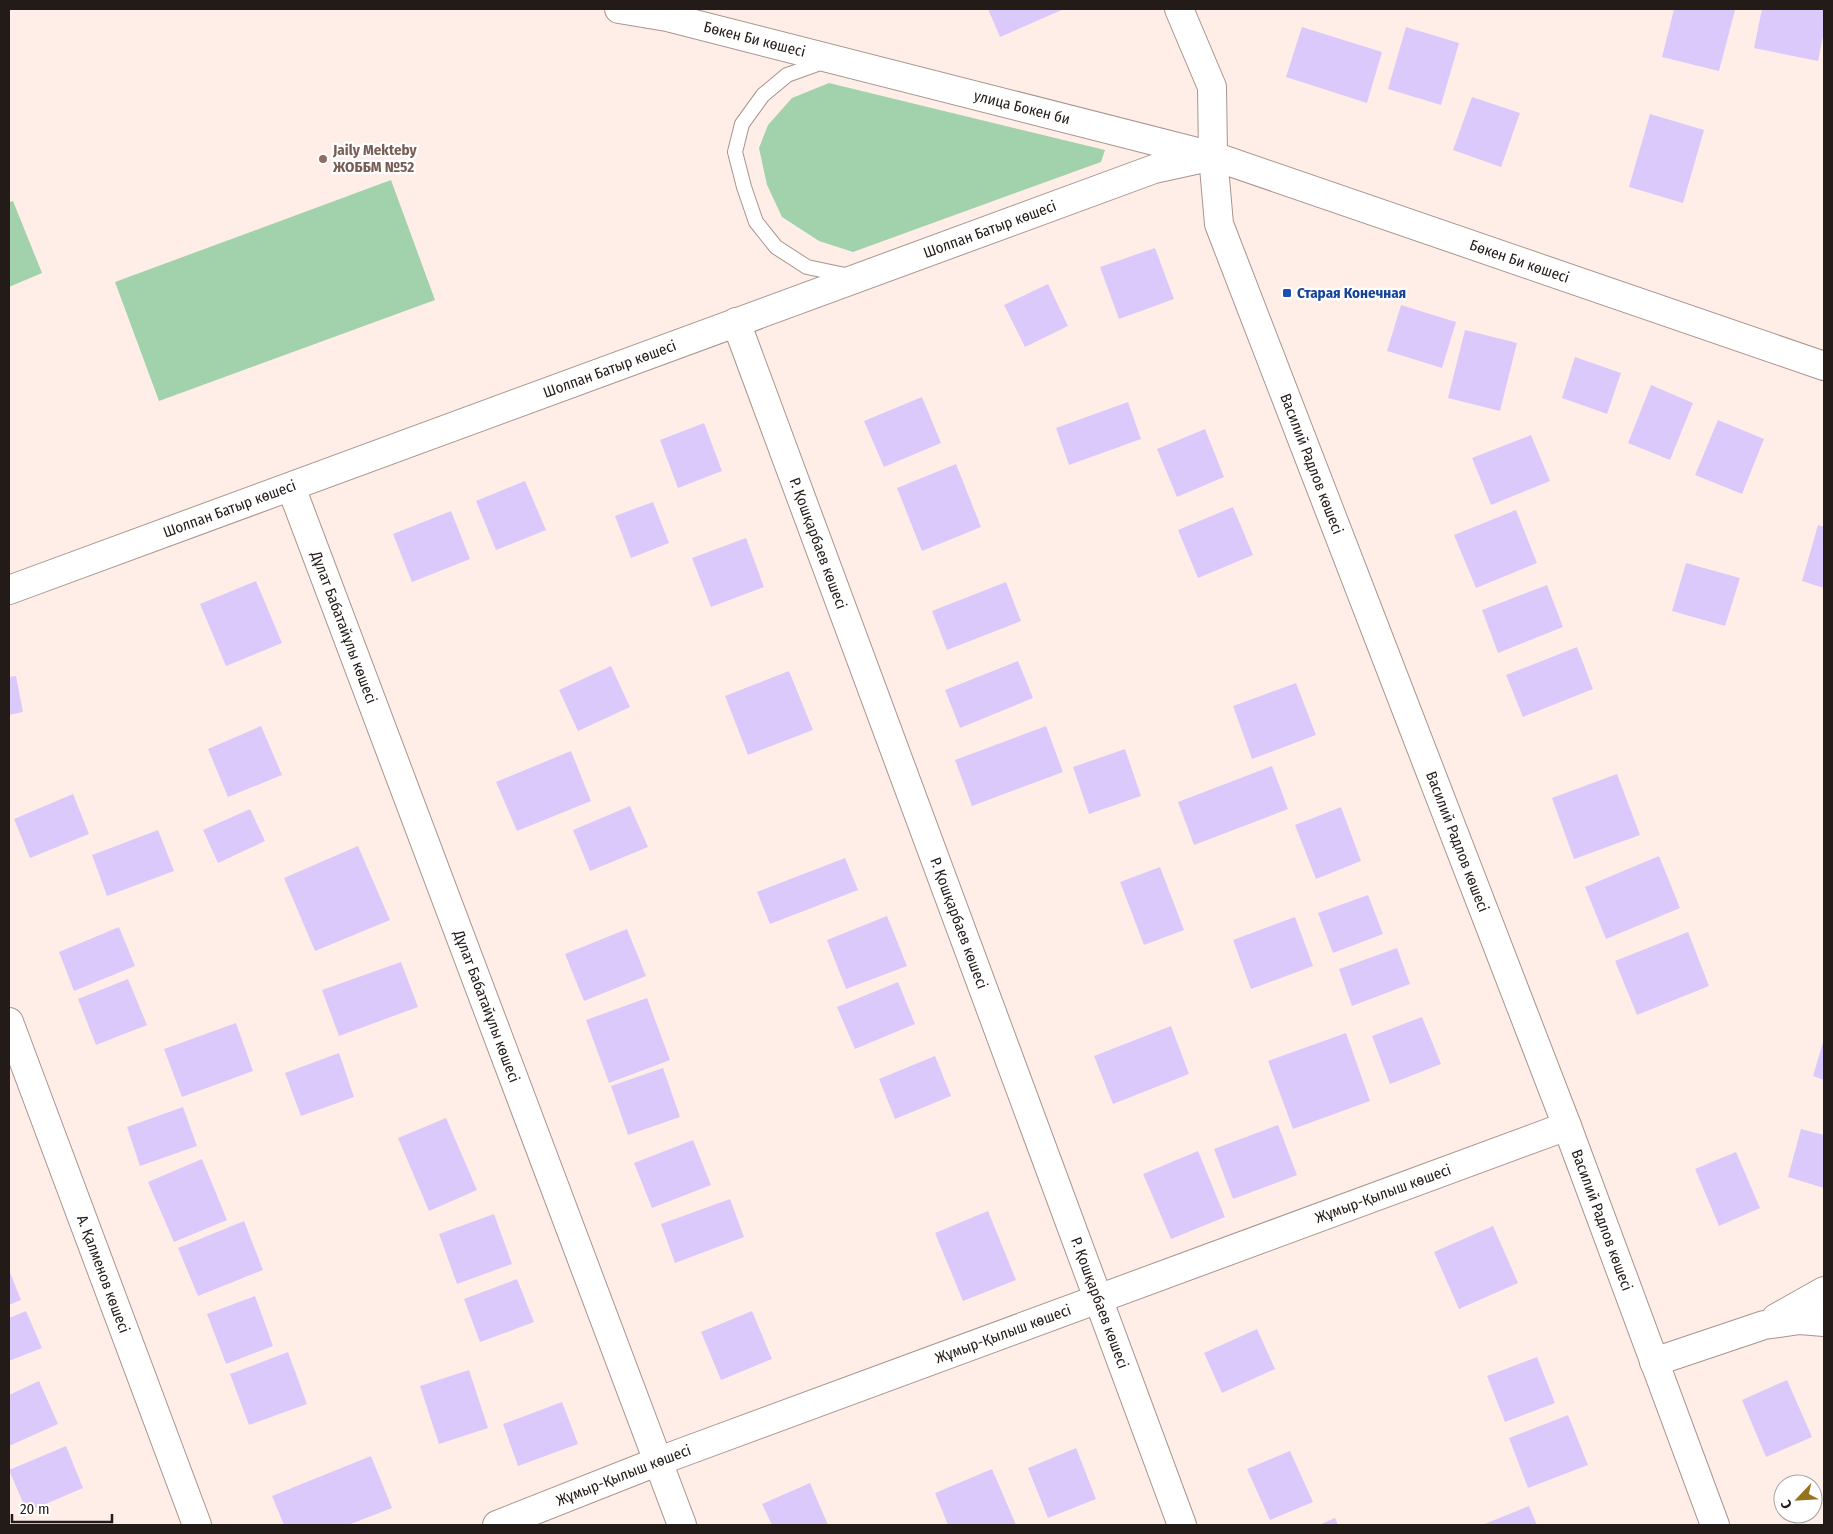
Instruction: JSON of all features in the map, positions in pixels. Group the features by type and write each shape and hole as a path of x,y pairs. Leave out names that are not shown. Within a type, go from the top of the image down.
{"street":[{"name":"Бөкен Би көшесі","path":"620,9 666,13 830,59"},
{"name":"Василий Радлов көшесі","path":"1179,9 1212,87 1213,156 1219,224 1567,1126 1715,1525"},
{"name":"улица Бокен би","path":"830,59 1213,156"},
{"name":"Бөкен Би көшесі","path":"1213,156 1824,366"},
{"name":"Шолпан Батыр көшесі","path":"9,590 1154,169 1213,156"},
{"name":"Р. Қошқарбаев көшесі","path":"736,322 1182,1525"},
{"name":"Дұлат Бабатайұлы көшесі","path":"291,487 682,1525"},
{"name":"А. Қалменов көшесі","path":"9,1022 197,1525"},
{"name":"Жұмыр-Қылыш көшесі","path":"497,1525 658,1461 1567,1126"},
{"path":"1764,1325 1824,1291"},
{"path":"1654,1362 1764,1325 1800,1320 1824,1322"}],"lane":[{"path":"830,59 787,75 763,95 742,124 735,152 744,188 756,222 776,246 807,267 858,278"}],"green space":[{"path":"829,83 1105,150 1101,162 853,252 819,241 782,217 767,185 759,148 768,125 792,98"},
{"path":"391,180 435,300 159,401 115,282"},
{"path":"13,201 42,273 9,287 9,202"}],"building":[{"path":"988,9 1064,9 1000,37"},
{"path":"1674,9 1735,10 1719,71 1662,57"},
{"path":"1762,9 1824,9 1824,31 1818,61 1754,48"},
{"path":"1302,27 1382,52 1367,103 1286,77"},
{"path":"1406,27 1459,43 1441,105 1388,89"},
{"path":"1472,97 1520,113 1501,167 1453,150"},
{"path":"1650,114 1704,130 1683,203 1629,187"},
{"path":"1155,248 1174,299 1119,319 1100,267"},
{"path":"1048,284 1068,326 1025,347 1004,305"},
{"path":"1401,305 1456,322 1442,368 1387,351"},
{"path":"1465,330 1517,343 1500,411 1448,398"},
{"path":"1575,357 1621,373 1607,414 1562,398"},
{"path":"1651,385 1693,403 1670,460 1628,443"},
{"path":"922,397 941,443 884,467 864,421"},
{"path":"1128,402 1141,439 1069,465 1056,428"},
{"path":"1718,420 1764,439 1742,494 1695,475"},
{"path":"704,423 722,471 678,488 660,440"},
{"path":"1205,429 1224,477 1177,497 1157,449"},
{"path":"1531,435 1550,481 1491,505 1472,458"},
{"path":"956,464 981,527 922,551 897,488"},
{"path":"525,481 546,530 496,550 476,501"},
{"path":"653,502 669,543 631,558 615,516"},
{"path":"1233,507 1253,555 1198,578 1178,530"},
{"path":"1516,510 1537,563 1476,588 1454,535"},
{"path":"451,511 470,559 412,582 393,534"},
{"path":"1818,525 1824,527 1824,588 1802,581"},
{"path":"746,538 764,587 711,607 692,558"},
{"path":"1686,563 1740,578 1725,626 1672,611"},
{"path":"256,581 282,643 226,666 200,604"},
{"path":"1006,582 1021,621 947,650 932,611"},
{"path":"1547,585 1563,627 1498,653 1482,610"},
{"path":"1577,647 1593,689 1523,717 1506,675"},
{"path":"1018,661 1033,698 960,728 945,690"},
{"path":"611,666 630,707 578,731 559,690"},
{"path":"789,671 813,730 748,755 725,696"},
{"path":"16,676 23,712 9,715 9,677"},
{"path":"1296,683 1316,735 1252,759 1233,706"},
{"path":"261,726 282,775 228,797 208,749"},
{"path":"1046,726 1063,772 972,806 955,760"},
{"path":"1125,749 1141,796 1089,814 1073,767"},
{"path":"571,751 591,801 517,831 496,782"},
{"path":"1272,766 1288,809 1194,845 1178,802"},
{"path":"1617,774 1640,835 1574,859 1552,798"},
{"path":"73,794 89,834 30,858 14,819"},
{"path":"630,806 648,847 590,871 573,830"},
{"path":"1341,807 1361,861 1316,879 1295,825"},
{"path":"250,809 265,841 218,863 203,830"},
{"path":"158,830 174,871 107,896 92,855"},
{"path":"358,846 390,920 315,951 284,878"},
{"path":"1659,856 1680,908 1606,939 1585,887"},
{"path":"845,858 858,890 770,924 757,892"},
{"path":"1160,867 1184,930 1144,945 1120,882"},
{"path":"1368,895 1383,934 1333,953 1318,913"},
{"path":"887,916 907,966 846,989 827,940"},
{"path":"1295,917 1313,966 1251,989 1233,940"},
{"path":"119,927 135,966 74,991 59,952"},
{"path":"627,929 646,976 584,1001 565,954"},
{"path":"1688,932 1709,986 1637,1015 1615,961"},
{"path":"1397,948 1410,984 1352,1006 1339,969"},
{"path":"401,962 418,1007 339,1036 322,990"},
{"path":"128,979 147,1025 96,1045 78,999"},
{"path":"898,982 915,1024 855,1049 837,1007"},
{"path":"647,998 670,1060 609,1083 586,1020"},
{"path":"1422,1017 1441,1064 1390,1084 1372,1036"},
{"path":"236,1023 253,1071 182,1097 164,1049"},
{"path":"1171,1026 1189,1074 1113,1104 1094,1056"},
{"path":"1346,1033 1370,1101 1293,1129 1268,1061"},
{"path":"1824,1039 1824,1080 1813,1076"},
{"path":"339,1053 354,1097 301,1116 285,1073"},
{"path":"935,1056 951,1096 895,1119 879,1079"},
{"path":"663,1068 680,1117 628,1135 611,1086"},
{"path":"183,1107 197,1146 140,1166 127,1127"},
{"path":"446,1118 477,1190 429,1211 398,1138"},
{"path":"1278,1125 1297,1175 1233,1199 1214,1149"},
{"path":"1801,1129 1824,1135 1824,1188 1788,1177"},
{"path":"693,1140 711,1185 652,1208 634,1163"},
{"path":"1198,1151 1225,1217 1171,1239 1143,1174"},
{"path":"1736,1152 1760,1208 1719,1226 1695,1169"},
{"path":"202,1159 227,1220 174,1242 148,1182"},
{"path":"730,1199 744,1237 675,1263 661,1224"},
{"path":"988,1211 1016,1280 963,1301 935,1233"},
{"path":"494,1214 512,1264 457,1284 439,1234"},
{"path":"244,1221 263,1270 198,1296 178,1248"},
{"path":"1493,1226 1518,1283 1459,1309 1434,1252"},
{"path":"9,1270 21,1300 9,1305"},
{"path":"517,1279 534,1322 480,1342 464,1299"},
{"path":"255,1296 273,1346 226,1364 207,1314"},
{"path":"26,1311 42,1348 9,1361 9,1318"},
{"path":"752,1311 772,1359 721,1380 701,1332"},
{"path":"1257,1329 1275,1369 1222,1393 1204,1353"},
{"path":"288,1352 307,1404 249,1425 230,1374"},
{"path":"1537,1357 1555,1403 1505,1422 1487,1376"},
{"path":"469,1370 488,1428 439,1444 420,1386"},
{"path":"1787,1380 1812,1437 1766,1457 1742,1400"},
{"path":"39,1381 58,1424 9,1446 9,1395"},
{"path":"562,1402 578,1444 518,1466 503,1424"},
{"path":"1568,1415 1588,1465 1528,1488 1509,1438"},
{"path":"66,1446 83,1488 27,1512 9,1470"},
{"path":"1076,1448 1096,1499 1048,1518 1028,1468"},
{"path":"1290,1451 1313,1502 1270,1520 1247,1469"},
{"path":"371,1456 392,1508 348,1525 284,1525 272,1496"},
{"path":"992,1469 1016,1525 948,1525 935,1493"},
{"path":"810,1483 828,1525 772,1525 762,1504"},
{"path":"1529,1506 1537,1525 1482,1525"},
{"path":"1335,1518 1338,1525 1319,1525"}],"place":[{"name":"Jaily Mekteby ЖОББМ №52","path":"323,159"},
{"name":"Старая Конечная","path":"1287,293"}]}
